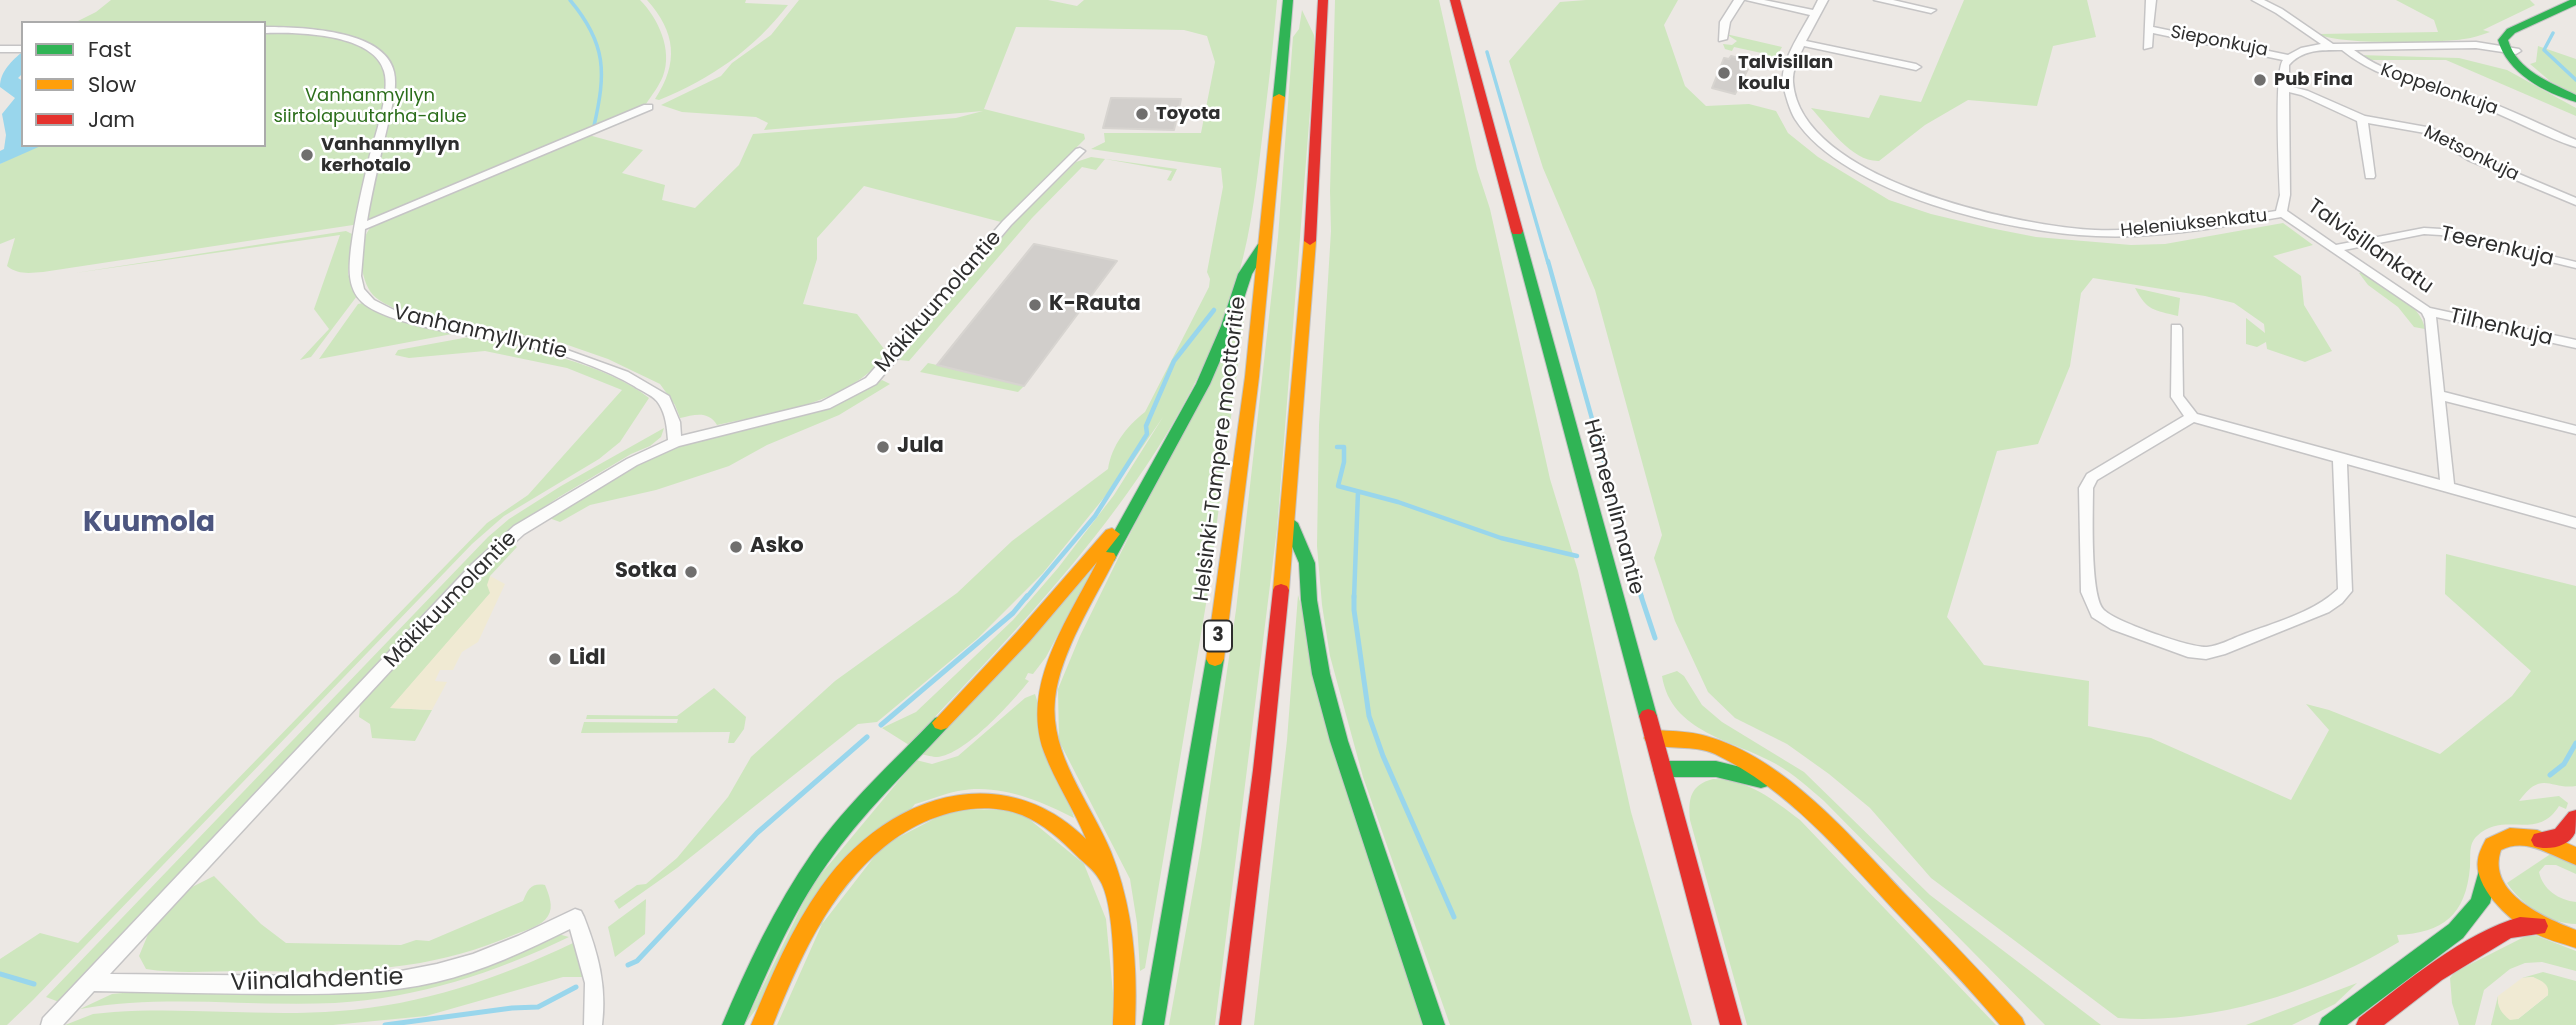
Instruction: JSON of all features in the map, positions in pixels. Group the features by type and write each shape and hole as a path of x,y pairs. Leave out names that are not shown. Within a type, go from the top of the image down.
{"main road":[{"name":"Helsinki-Tampere moottoritie","path":"1153,1025 1180,888 1224,600 1265,244 1288,0"},
{"path":"1230,1025 1248,896 1289,520 1316,172 1323,0"},
{"name":"Hämeenlinnantie","path":"1455,0 1731,1025"},
{"path":"2576,1 2503,36 2508,50 2522,69 2576,99"},
{"path":"1124,1025 1127,990 1122,928 1110,876 1093,832 1054,756 1047,734 1046,699 1052,673 1127,519 1203,384 1228,326 1245,274 1265,244"},
{"path":"733,1025 779,925 820,858 860,809 1023,637 1127,519"},
{"path":"1289,520 1307,563 1308,600 1321,674 1339,741 1434,1025"},
{"path":"1653,738 1683,738 1702,742 1750,765 1779,785 1812,812 2009,1019 2019,1025"},
{"path":"1662,769 1716,769 1779,785"},
{"path":"762,1025 794,948 845,869 863,849 915,815 942,805 971,800 996,800 1017,805 1062,828 1110,876"},
{"path":"2330,1025 2456,931 2480,902 2487,873 2487,853 2498,840 2510,837 2541,840 2560,837 2576,818"},
{"path":"2541,840 2576,856"},
{"path":"2487,873 2494,887 2511,906 2538,926 2573,940"},
{"path":"2367,1025 2419,984 2506,930 2520,926 2538,926"}],"street":[{"path":"1722,39 1725,22 1739,0"},
{"path":"1751,0 1816,14"},
{"name":"Heleniuksenkatu","path":"1823,0 1789,70 1788,85 1793,104 1808,127 1831,149 1905,191 1941,204 2012,223 2096,233 2153,231 2281,212"},
{"path":"1878,0 1931,10"},
{"path":"2147,47 2151,0"},
{"path":"2257,0 2279,10 2331,47"},
{"name":"Sieponkuja","path":"2148,29 2290,58"},
{"name":"Vanhanmyllyntie","path":"266,30 306,31 348,39 371,51 389,69 388,99 356,256 356,283 359,291 371,304 416,322 541,345 624,375 664,399 673,422 675,442"},
{"path":"1802,43 1916,67"},
{"path":"2290,58 2303,50 2331,47 2508,50"},
{"name":"Koppelonkuja","path":"2345,47 2391,76 2469,98 2576,144"},
{"path":"0,49 21,49"},
{"name":"Talvisillankatu","path":"2290,58 2284,65 2285,195 2281,212 2426,311 2431,319 2447,487"},
{"name":"Metsonkuja","path":"2283,88 2304,93 2362,119 2427,130 2472,158 2576,202"},
{"path":"361,227 648,107"},
{"path":"2362,119 2370,176"},
{"name":"Mäkikuumolantie","path":"50,1025 477,568 519,530 632,462 675,442 825,405 871,381 1007,223 1080,151"},
{"name":"Teerenkuja","path":"2336,248 2424,231 2441,232 2576,265"},
{"name":"Tilhenkuja","path":"2426,311 2576,344"},
{"path":"2176,328 2177,397 2192,417 2576,523"},
{"path":"2439,395 2576,430"},
{"path":"2192,417 2092,477 2087,488 2088,592 2093,607 2116,625 2188,651 2206,653 2220,650 2323,609 2340,598 2345,591 2340,459"},
{"name":"Viinalahdentie","path":"90,982 262,986 357,985 399,981 474,962 529,941 575,917 593,964 596,990 593,1025"}],"green space":[{"name":"Vanhanmyllyn siirtolapuutarha-alue","path":"111,0 640,0 653,16 662,35 666,66 660,83 646,104 376,218 353,225 43,272 15,271 7,266 15,238 0,244 0,164 31,147 266,147 266,21 78,21"},
{"path":"647,0 746,0 745,3 788,5 761,35 730,61 678,92 659,100 655,99 668,73 671,48 664,24"},
{"path":"799,0 1048,0 1077,6 1084,0 1277,0 1259,165 1247,239 1233,293 1207,359 1174,421 1137,480 1096,536 1051,589 909,745 882,728 916,712 1013,620 1058,568 1114,495 1163,417 1128,468 1043,573 978,638 877,722 858,724 677,868 619,909 614,901 637,885 646,884 677,858 728,797 751,757 835,681 957,593 1012,541 1108,469 1121,437 1145,412 1209,287 1207,272 1223,187 1221,168 1091,149 1105,142 1104,133 1201,133 1215,62 1207,36 1184,30 1016,27 984,109 1084,134 1085,139 1001,222 864,186 817,238 817,259 803,304 857,314 888,354 871,371 851,385 809,404 717,425 705,415 680,418 675,405 660,384 608,359 562,343 398,310 382,302 368,288 361,260 364,240 373,225 585,134 643,150 622,173 665,185 662,200 695,208 739,165 753,134 956,118 983,111 764,130 768,123 756,117 682,112 661,105 721,76 732,63 771,35"},
{"path":"1335,0 1439,0 1477,169 1490,209 1550,479 1578,571 1631,812 1692,1025 1450,1025 1363,777 1330,656 1317,546 1319,425 1331,231"},
{"path":"1678,0 1664,25 1685,86 1706,106 1749,104 1776,111 1788,133 1818,157 1889,200 1931,214 2036,237 2131,245 2165,244 2283,223 2313,245 2273,256 2301,276 2304,305 2332,351 2305,362 2267,349 2266,342 2257,347 2246,344 2246,318 2265,333 2264,324 2234,303 2093,278 2081,293 2070,366 2038,444 1997,451 1947,617 1984,665 2089,681 2088,726 2151,738 2291,800 2329,730 2306,704 2329,710 2440,754 2512,696 2531,671 2445,594 2446,554 2576,586 2576,786 2540,783 2527,791 2519,801 2559,796 2568,803 2566,809 2559,806 2550,817 2541,822 2498,825 2477,836 2471,846 2468,884 2457,909 2449,918 2427,930 2397,935 2399,942 2335,975 2264,1001 2228,1010 2154,1019 2118,1018 1931,878 1870,808 1829,774 1787,744 1735,718 1708,692 1675,621 1654,558 1662,535 1595,290 1543,168 1509,61 1560,2"},
{"path":"1964,0 2087,0 2096,37 2053,46 2037,106 1968,100 1925,125 1879,161 1859,156 1833,133 1811,108 1869,118 1880,95 1921,102"},
{"path":"2396,0 2530,0 2535,5 2483,30 2490,32 2464,39 2366,41 2329,38 2319,34 2438,32 2434,20"},
{"path":"1302,10 1314,35 1315,47 1277,529 1215,1025 1169,1025 1201,847 1236,610 1278,237 1293,37 1299,29"},
{"path":"1726,34 1782,47 1775,60 1765,58 1766,54 1734,47 1732,51 1725,49 1723,44 1732,45 1737,41"},
{"path":"2538,46 2576,59 2576,95 2550,81 2530,64 2536,62"},
{"path":"2358,55 2459,58 2507,70 2576,108 2576,116 2446,60 2368,60"},
{"path":"1091,157 1177,169 1171,181 1167,180 1172,171 1105,159 1096,170 1082,167 1032,218 909,361 899,360 1015,222 1076,162"},
{"path":"346,231 352,234 348,274 357,296 311,357 300,360 329,329 314,309 340,235 75,273"},
{"path":"2359,273 2391,290 2409,304 2417,311 2425,329 2414,327 2398,307 2368,285"},
{"path":"2135,288 2180,298 2178,316 2152,308 2143,301"},
{"path":"363,303 395,319 452,334 319,359 358,304"},
{"path":"1246,305 1206,604 1145,968 1140,971 1137,923 1130,879 1059,741 1058,689 1080,636 1242,306"},
{"path":"469,337 538,351 588,366 611,375 649,398 620,442 599,459 504,516 472,544 33,1000 7,1025 0,1025 0,959 40,933 78,943 487,523 528,495 622,390 567,368 485,351 409,358 395,355 398,350"},
{"path":"928,363 1024,386 1018,392 920,372"},
{"path":"882,380 890,384 839,415 767,445 729,466 656,490 590,505 560,522 549,518 650,457 683,444 833,407"},
{"path":"664,428 661,437 650,446 631,454 559,497 495,540 59,1002 46,997 488,537 509,519 561,486"},
{"path":"514,544 517,547 490,576 491,593 391,708 432,710 415,741 372,738 370,724 359,717 360,705 499,554"},
{"path":"1092,570 1046,657 1033,674 1028,673 1025,679 1029,681 1011,701 974,738 961,747 937,757 921,754"},
{"path":"1298,595 1426,1025 1254,1025 1287,740"},
{"path":"1677,671 1684,676 1702,705 1722,722 1804,772 1930,895 2101,1025 2045,1025 1807,786 1776,764 1691,723 1668,695 1662,676"},
{"path":"714,688 746,717 744,729 734,743 728,743 730,732 581,733 584,722 677,723 678,719 586,719 587,715 677,716"},
{"path":"1035,694 1074,818 1032,799 988,789 958,791 915,804 744,1025 812,885 916,760 932,764 958,756 1025,698"},
{"path":"1713,779 1749,787 1770,798 1800,820 1996,1025 1747,1025 1690,820 1692,794 1699,785"},
{"path":"953,809 1018,810 1084,864 1106,919 1116,1025 777,1025 827,913 876,849"},
{"path":"2552,853 2576,866 2576,874 2556,865 2545,865 2539,872 2548,889 2564,899 2576,902 2576,924 2546,917 2528,905 2507,883"},
{"path":"214,876 261,924 286,943 401,945 416,940 429,941 523,901 528,890 536,885 545,885 551,909 545,919 529,929 481,947 414,964 348,971 182,972 146,969 139,956 149,932 188,889"},
{"path":"646,899 645,934 615,957 608,927"},
{"path":"558,934 569,937 513,962 455,982 396,996 335,1003 143,1002 80,1009 112,994 133,992 359,992"},
{"path":"2526,936 2537,936 2576,951 2576,971 2542,962 2525,963 2510,969 2484,990 2475,1025 2459,1025 2452,1003 2450,978 2455,972"},
{"path":"573,943 584,977 563,977 426,1016 333,1025 65,1025 93,1014 114,1012 311,1013 370,1008 459,988 516,968"},
{"path":"2543,972 2576,981 2576,1025 2491,1025 2498,996 2498,1003 2518,1019 2548,995 2533,977 2522,978"},
{"path":"2357,983 2335,1004 2292,1025 2246,1025"}],"sand":[{"path":"490,576 505,584 478,642 462,652 453,670 440,670 435,681 447,682 432,710 390,708 490,593 487,585"},
{"path":"2533,977 2547,986 2548,995 2518,1019 2510,1020 2500,1010 2498,996 2522,978"}],"water":[{"path":"21,53 21,75 18,78 21,80 21,147 38,147 0,164 0,151 4,149 6,135 2,114 15,98 0,87 7,67"}],"building":[{"path":"1731,56 1747,60 1743,68 1748,69 1735,94 1712,88 1724,58 1729,59"},
{"name":"Toyota","path":"1111,98 1181,99 1174,130 1103,128"},
{"name":"K-Rauta","path":"1034,244 1117,261 1024,386 937,365"}],"waterway":[{"path":"570,0 591,31 600,60 601,90 594,126"},
{"path":"2553,33 2544,50 2576,80"},
{"path":"1487,52 1548,263"},
{"path":"1548,261 1642,598"},
{"path":"1026,598 1095,516 1147,434 1146,426 1174,361 1214,310"},
{"path":"1337,447 1344,447 1344,462 1338,486 1398,502 1501,538 1577,556"},
{"path":"1354,598 1358,492"},
{"path":"881,725 1013,613 1027,596"},
{"path":"1641,596 1655,638"},
{"path":"1354,598 1369,716 1383,756 1454,917"},
{"path":"628,965 637,961 757,833 867,737"},
{"path":"2550,775 2564,764 2576,743"},
{"path":"0,974 34,984"},
{"path":"385,1025 538,1007 576,987"}],"traffic: fast":[{"path":"1279,97 1288,0"},
{"path":"2576,1 2511,31 2503,40 2512,61 2521,69 2576,99"},
{"path":"1517,231 1648,716"},
{"path":"1108,557 1203,384 1228,326 1245,274 1263,247"},
{"path":"1290,523 1307,563 1309,600 1321,674 1339,741 1434,1025"},
{"path":"1153,1025 1215,659"},
{"path":"733,1025 783,919 819,859 862,806 941,723"},
{"path":"1662,769 1716,769 1761,780"},
{"path":"2330,1025 2456,931 2480,903 2487,873"}],"traffic: slow":[{"path":"1215,659 1252,377 1279,97"},
{"path":"1281,590 1310,241"},
{"path":"941,723 1023,637 1112,534"},
{"path":"1108,557 1055,665 1046,698 1046,717 1053,751 1093,832 1116,902 1124,951 1124,1025"},
{"path":"1653,738 1696,741 1721,749 1748,763 1796,798 1861,861 2014,1025"},
{"path":"762,1025 792,956 829,892 852,864 878,840 910,820 946,806 969,801 1016,805 1039,814 1058,826 1107,873"},
{"path":"2576,856 2537,839 2510,836 2493,845 2487,861 2492,882 2509,904 2537,924 2576,939"}],"traffic: jam":[{"path":"1310,241 1323,0"},
{"path":"1455,0 1517,231"},
{"path":"1230,1025 1281,590"},
{"path":"1648,716 1731,1025"},
{"path":"2541,840 2560,837 2576,818"},
{"path":"2367,1025 2435,973 2506,930 2520,926 2538,926"}],"place":[{"name":"Talvisillan koulu","path":"1724,73"},
{"name":"Pub Fina","path":"2260,80"},
{"name":"Toyota","path":"1142,114"},
{"name":"Vanhanmyllyn kerhotalo","path":"307,155"},
{"name":"K-Rauta","path":"1035,305"},
{"name":"Jula","path":"883,447"},
{"name":"Asko","path":"736,547"},
{"name":"Sotka","path":"691,572"},
{"name":"Lidl","path":"555,659"}],"district":[{"name":"Kuumola","path":"149,524"}]}
